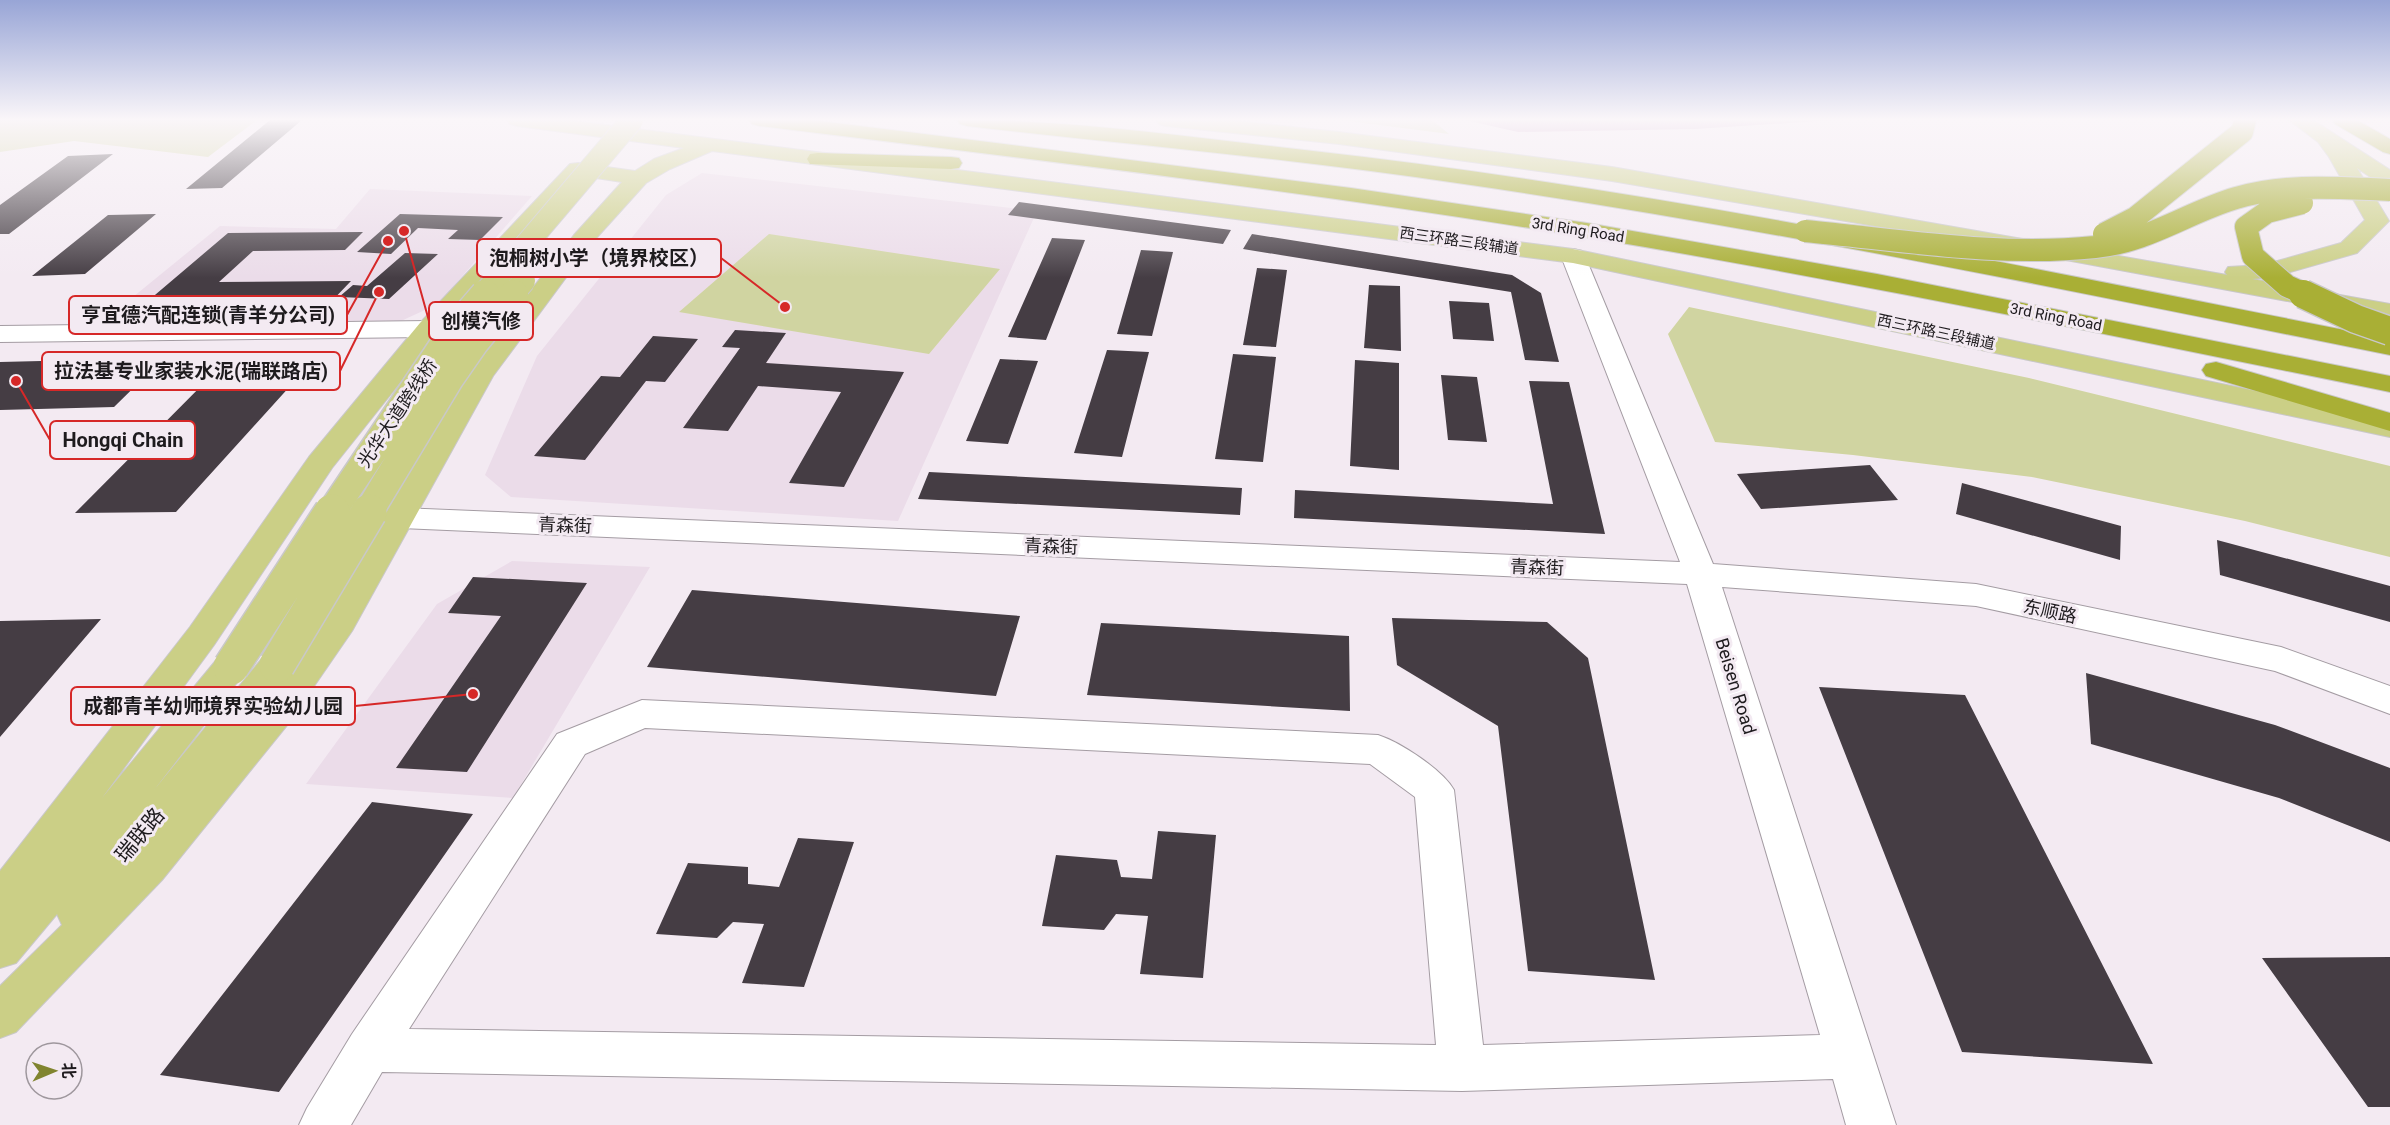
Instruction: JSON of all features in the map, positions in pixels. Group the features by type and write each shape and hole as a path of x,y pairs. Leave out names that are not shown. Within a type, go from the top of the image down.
{"highway":[{"name":"3rd Ring Road","path":"1177,172 1284,185 1702,249 1884,282 2390,384"},
{"name":"3rd Ring Road","path":"1428,172 1805,231 2390,347"},
{"path":"2018,251 2068,244 2091,238 2136,218 2192,172"},
{"path":"1805,231 2018,251 2097,247 2154,233 2236,198 2294,188 2390,190"},
{"path":"2390,211 2361,205 2303,202 2267,212 2246,228 2253,256 2287,286 2356,319 2390,331"},
{"path":"1884,282 2251,379 2390,422"}],"main road":[{"path":"0,903 201,636 320,463 429,329 575,172"},
{"name":"光华大道跨线桥","path":"231,668 453,330 587,172"},
{"path":"601,172 638,178"},
{"name":"光华大道跨线桥","path":"277,665 449,379 474,343 614,172"},
{"path":"0,1017 147,868 275,714 335,631 401,518 480,374 582,240 638,178 647,172"},
{"name":"西三环路三段辅道","path":"923,172 1573,256 2390,428"},
{"path":"1597,172 1963,234 2390,312"},
{"path":"2154,270 2264,272 2349,248 2377,221 2349,172"},
{"name":"瑞联路","path":"0,1003 210,751 277,665"},
{"name":"瑞联路","path":"0,949 25,922 231,668"}],"street":[{"name":"Beisen Road","path":"1573,256 1701,574 1871,1125"},
{"path":"0,333 429,329"},
{"name":"青森街","path":"401,518 1701,574"},
{"name":"东顺路","path":"1701,574 1976,595 2281,660 2390,700"},
{"path":"324,1125 369,1050 571,744 642,714 1378,750 1434,790 1462,1068"},
{"path":"369,1050 1462,1068 1850,1056"}],"shaded area":[{"path":"702,173 1037,211 898,521 511,497 485,475 537,356 666,195"},
{"path":"370,189 532,196 438,304 401,321 106,319 220,226 336,229"},
{"path":"512,561 650,567 513,798 306,784 437,604"}],"green space":[{"path":"769,234 1000,269 929,354 679,312"},
{"path":"1689,307 2029,378 2390,466 2390,557 2245,521 2032,477 1853,455 1715,442 1668,334"}],"building":[{"path":"45,172 89,172 9,234 0,234 0,205"},
{"path":"206,172 240,172 222,188 186,189"},
{"path":"1019,202 1231,230 1223,244 1008,215"},
{"path":"156,214 85,274 32,276 108,215"},
{"path":"400,214 503,217 480,240 448,239 458,230 418,228 391,254 357,252"},
{"path":"363,232 345,250 253,251 219,282 351,281 328,305 142,306 228,233"},
{"path":"1252,234 1512,275 1541,293 1559,362 1525,360 1511,292 1243,249"},
{"path":"1052,238 1085,240 1046,340 1008,337"},
{"path":"1141,250 1173,252 1152,336 1117,334"},
{"path":"405,253 438,254 389,299 339,297 353,285 367,286"},
{"path":"1257,268 1287,270 1276,347 1243,345"},
{"path":"1369,285 1400,286 1401,351 1364,348"},
{"path":"1449,301 1489,303 1494,341 1453,339"},
{"path":"735,330 786,333 766,363 904,372 844,487 789,483 841,392 758,386 728,431 683,428 740,348 722,347"},
{"path":"653,336 698,339 665,382 646,381 585,460 534,456 601,376 620,377"},
{"path":"1107,350 1149,352 1122,457 1074,453"},
{"path":"1233,354 1276,357 1263,462 1215,459"},
{"path":"164,358 114,407 0,410 0,362"},
{"path":"1000,359 1038,361 1008,444 966,441"},
{"path":"1355,360 1399,363 1399,470 1350,466"},
{"path":"224,363 311,363 176,512 75,513"},
{"path":"1441,375 1477,377 1487,442 1448,440"},
{"path":"1529,381 1569,382 1605,534 1294,518 1295,490 1553,504"},
{"path":"1870,465 1898,500 1761,509 1737,474"},
{"path":"929,472 1242,488 1240,515 918,499"},
{"path":"1962,483 2121,526 2120,560 1956,514"},
{"path":"2217,540 2390,586 2390,622 2220,575"},
{"path":"473,577 587,583 467,772 396,768 501,616 448,613"},
{"path":"692,590 1020,616 996,696 647,667"},
{"path":"1392,618 1547,622 1588,658 1655,980 1528,971 1498,726 1397,665"},
{"path":"101,619 0,737 0,621"},
{"path":"1101,623 1349,636 1350,711 1087,695"},
{"path":"2086,673 2275,725 2390,768 2390,842 2279,798 2091,744"},
{"path":"1819,687 1965,695 2153,1064 1962,1052"},
{"path":"372,802 473,814 279,1092 160,1075"},
{"path":"1158,831 1216,835 1203,978 1140,974 1148,916 1116,914 1104,930 1042,926 1056,855 1117,860 1121,877 1152,879"},
{"path":"798,838 854,842 804,987 742,983 764,924 733,922 717,938 656,934 688,863 748,867 748,884 779,887"},
{"path":"2390,957 2390,1107 2368,1107 2262,958"}],"place":[{"name":"创模汽修","path":"404,231"},
{"name":"亨宜德汽配连锁(青羊分公司)","path":"388,241"},
{"name":"拉法基专业家装水泥(瑞联路店)","path":"379,292"},
{"name":"泡桐树小学（境界校区）","path":"785,307"},
{"name":"Hongqi Chain","path":"16,381"},
{"name":"成都青羊幼师境界实验幼儿园","path":"473,694"}]}
